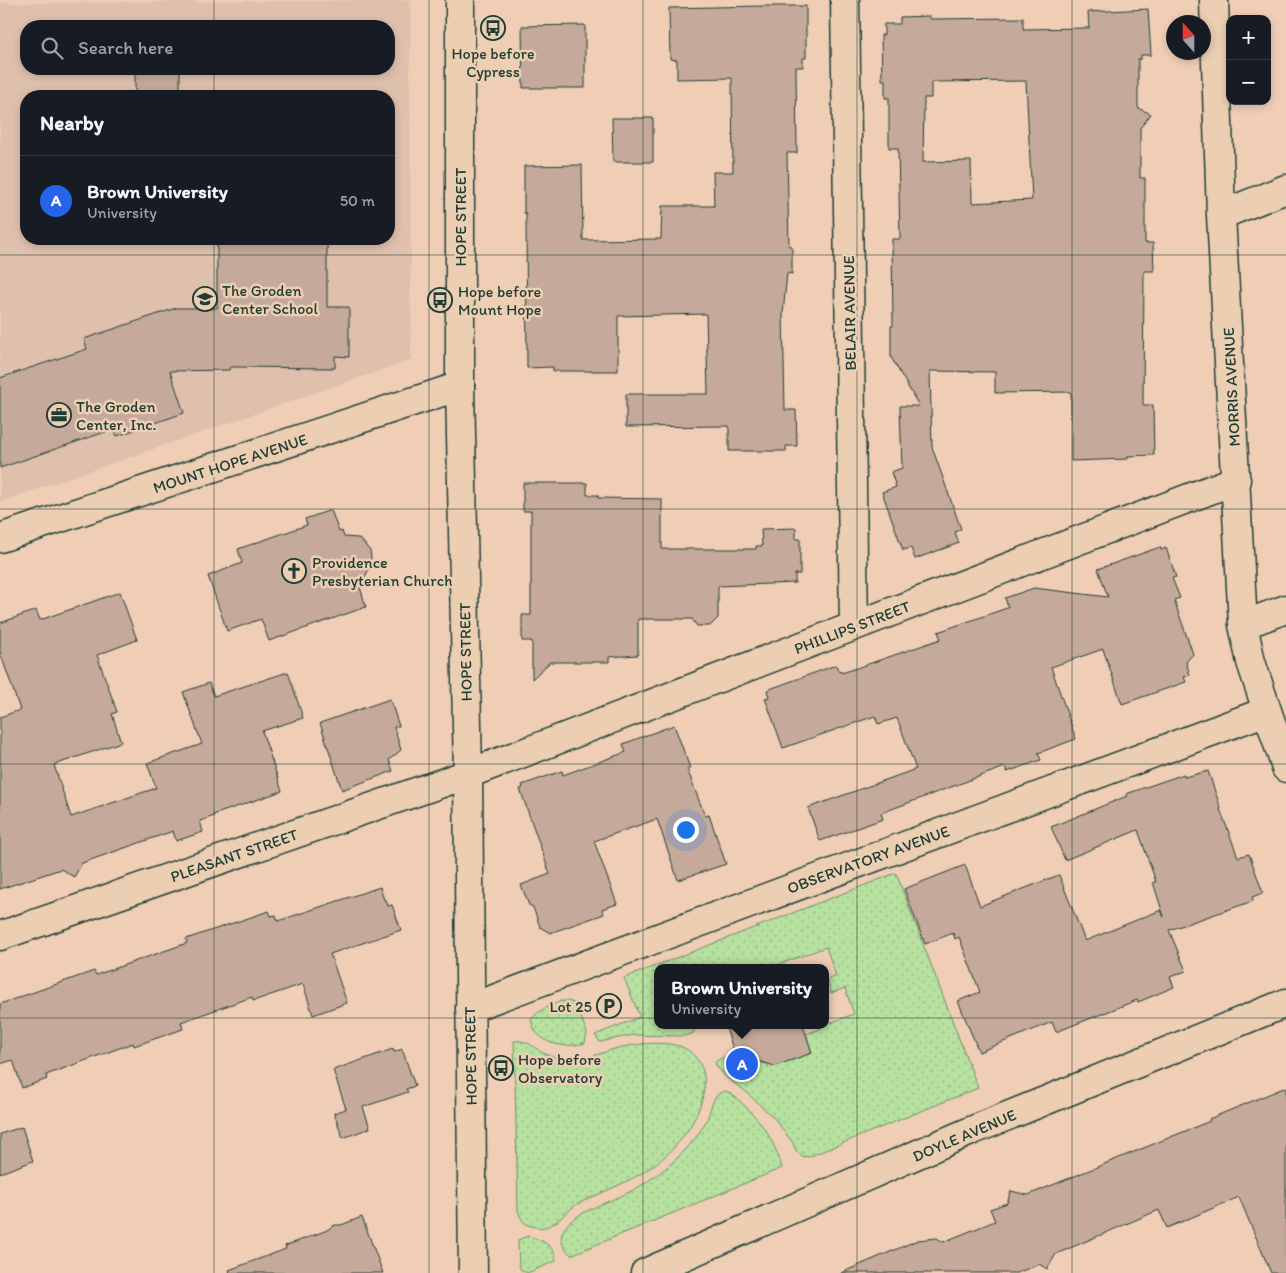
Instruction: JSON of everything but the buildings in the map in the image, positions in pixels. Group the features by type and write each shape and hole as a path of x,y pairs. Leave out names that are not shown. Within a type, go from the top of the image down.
{"street":[{"name":"HOPE STREET","path":"460,0 460,386 468,774 473,1273"},
{"name":"BELAIR AVENUE","path":"845,0 854,626"},
{"name":"MORRIS AVENUE","path":"1214,0 1221,215 1243,625 1251,662 1286,768"},
{"path":"1221,215 1286,189"},
{"name":"MOUNT HOPE AVENUE","path":"0,538 460,386"},
{"name":"PHILLIPS STREET","path":"468,774 1236,480"},
{"path":"1243,625 1286,609"},
{"name":"OBSERVATORY AVENUE","path":"470,1008 1267,711"},
{"name":"PLEASANT STREET","path":"0,936 468,774"},
{"name":"DOYLE AVENUE","path":"645,1273 973,1130 1286,1003"}],"shaded area":[{"name":"The Groden Center School","path":"410,0 411,360 0,502 0,3"}],"green space":[{"path":"896,873 978,1088 808,1157 802,1156 796,1151 793,1143 774,1118 744,1090 727,1078 715,1062 726,1056 752,1055 765,1057 769,1068 812,1053 806,1034 820,1029 829,1029 829,1023 854,1014 845,988 831,993 829,979 836,976 826,947 780,964 660,964"},
{"path":"654,966 654,1029 695,1029 692,1034 683,1036 633,1035 600,1042 595,1035 640,1017 624,978"},
{"path":"561,1001 576,1004 587,1033 585,1043 560,1045 552,1043 539,1035 534,1028 531,1020 537,1014"},
{"path":"514,1041 525,1042 541,1052 566,1060 583,1059 619,1048 637,1045 656,1043 682,1047 694,1055 702,1067 704,1089 702,1101 697,1114 682,1138 654,1165 626,1182 576,1205 547,1227 531,1226 524,1222 518,1210"},
{"path":"726,1091 742,1103 764,1128 773,1143 782,1168 571,1255 563,1244 562,1234 567,1225 588,1210 638,1187 669,1165 690,1145 701,1129 717,1095"},
{"path":"528,1236 547,1244 553,1251 556,1261 527,1273 521,1270 519,1266 518,1240"}],"place":[{"name":"Hope before Cypress","path":"493,28"},
{"name":"The Groden Center School","path":"205,299"},
{"name":"Hope before Mount Hope","path":"440,300"},
{"name":"The Groden Center, Inc.","path":"59,415"},
{"name":"Providence Presbyterian Church","path":"294,571"},
{"name":"Lot 25","path":"609,1006"},
{"name":"Brown University","path":"742,1064"},
{"name":"Hope before Observatory","path":"501,1068"}]}
